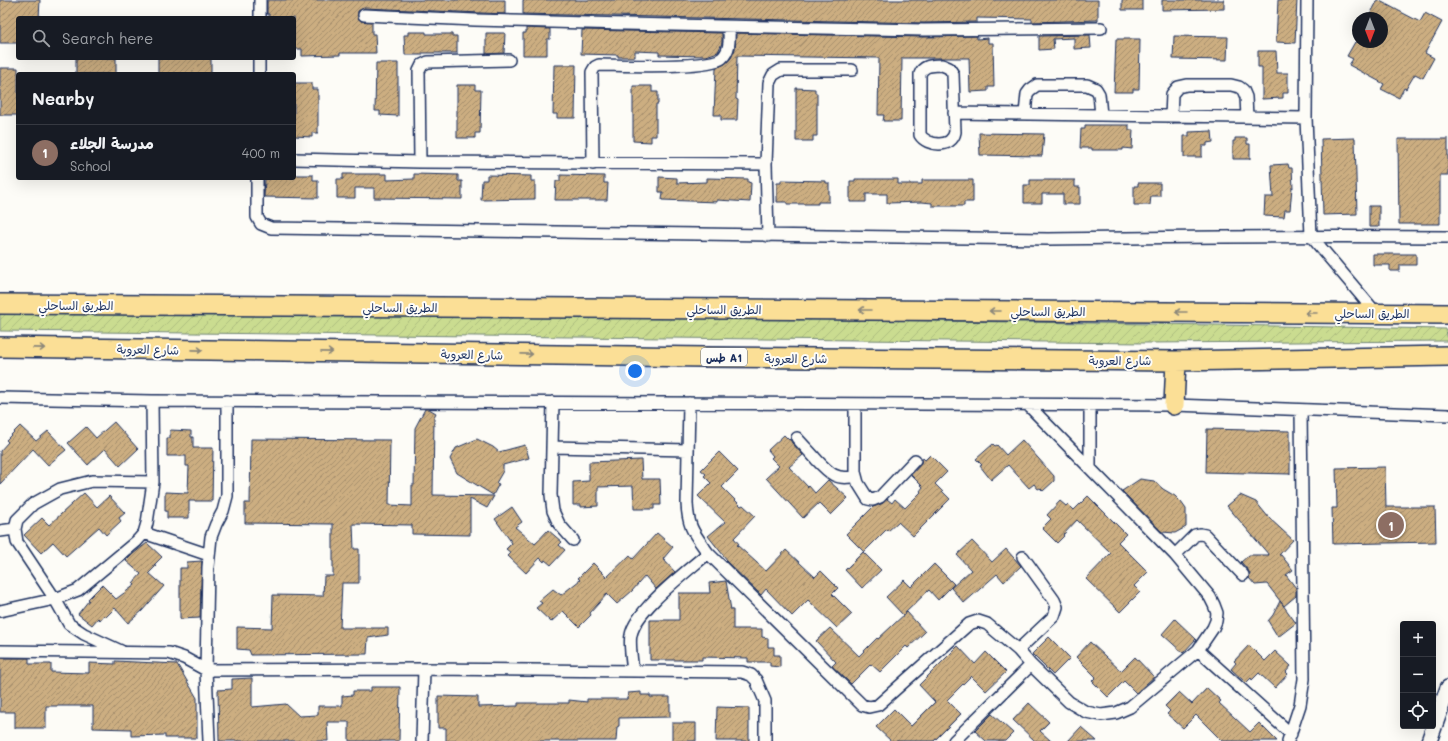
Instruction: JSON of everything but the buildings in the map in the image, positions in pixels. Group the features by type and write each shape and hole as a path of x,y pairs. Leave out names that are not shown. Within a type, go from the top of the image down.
{"highway":[{"name":"الطريق الساحلي","path":"0,304 1376,313 1443,310"},
{"name":"شارع العروبة","path":"0,347 713,357 1176,361 1443,359"},
{"path":"1174,405 1176,361"}],"main road":[{"path":"1429,741 1448,688"}],"street":[{"path":"260,0 260,16"},
{"path":"1307,0 1306,118 1311,236 1376,313"},
{"path":"364,15 729,27 924,30 1102,28"},
{"path":"593,164 592,72 595,67 599,64 675,65 713,63 721,59 727,52 730,44 729,27"},
{"path":"259,60 259,72"},
{"path":"420,162 419,71 422,65 428,62 509,60"},
{"path":"942,65 952,70 954,77 954,113 955,132 950,141 944,143 932,143 925,141 922,138 919,130 920,74 927,66 942,65"},
{"path":"768,236 766,164 767,93 769,83 773,75 781,70 852,70"},
{"path":"1025,114 1027,94 1037,85 1087,85 1096,89 1099,94 1101,115"},
{"path":"1171,116 1172,94 1178,87 1187,85 1231,85 1240,87 1245,93 1247,117"},
{"path":"954,113 1306,118"},
{"path":"296,159 593,164 766,164"},
{"path":"257,180 257,217 261,224 271,228 1048,239 1311,236 1448,237"},
{"path":"0,398 152,401 1090,406 1174,405 1448,414"},
{"path":"0,611 55,599 78,590 137,541 144,533 147,523 152,482 152,401"},
{"path":"209,741 206,670 209,555 211,537 228,496 228,401"},
{"path":"554,402 551,495 553,511 559,524 573,540"},
{"path":"689,403 688,517 691,528 708,553 862,705 869,707 878,704 969,624 978,621 987,624 1018,650 1031,665 1069,702 1086,712 1101,715 1116,713 1130,707 1198,650 1214,628 1217,613 1210,597 1175,555 1090,466 1028,405"},
{"path":"855,404 854,460 856,476 858,484 868,499 873,500 880,497 915,460"},
{"path":"1090,406 1090,466"},
{"path":"1198,650 1289,738 1300,705 1304,679 1301,410"},
{"path":"797,438 828,472 842,477 856,476"},
{"path":"552,447 688,450"},
{"path":"124,653 74,629 69,624 55,599 18,542 14,529 18,520 33,504 60,490 92,481 152,482"},
{"path":"0,530 14,529"},
{"path":"144,533 209,555"},
{"path":"1175,555 1195,535 1205,535 1243,575"},
{"path":"633,672 631,635 638,620 654,601 708,553"},
{"path":"1018,650 1054,616 1057,607 1054,600 1023,556"},
{"path":"0,651 169,653 184,658 206,670 424,669 742,672 751,675 756,680 765,701 765,741"},
{"path":"954,741 1031,665"},
{"path":"422,741 424,669"}],"green space":[{"path":"0,312 723,318 1446,329 1448,341 1144,343 0,331"}],"place":[{"name":"مدرسة الجلاء","path":"1391,525"}]}
